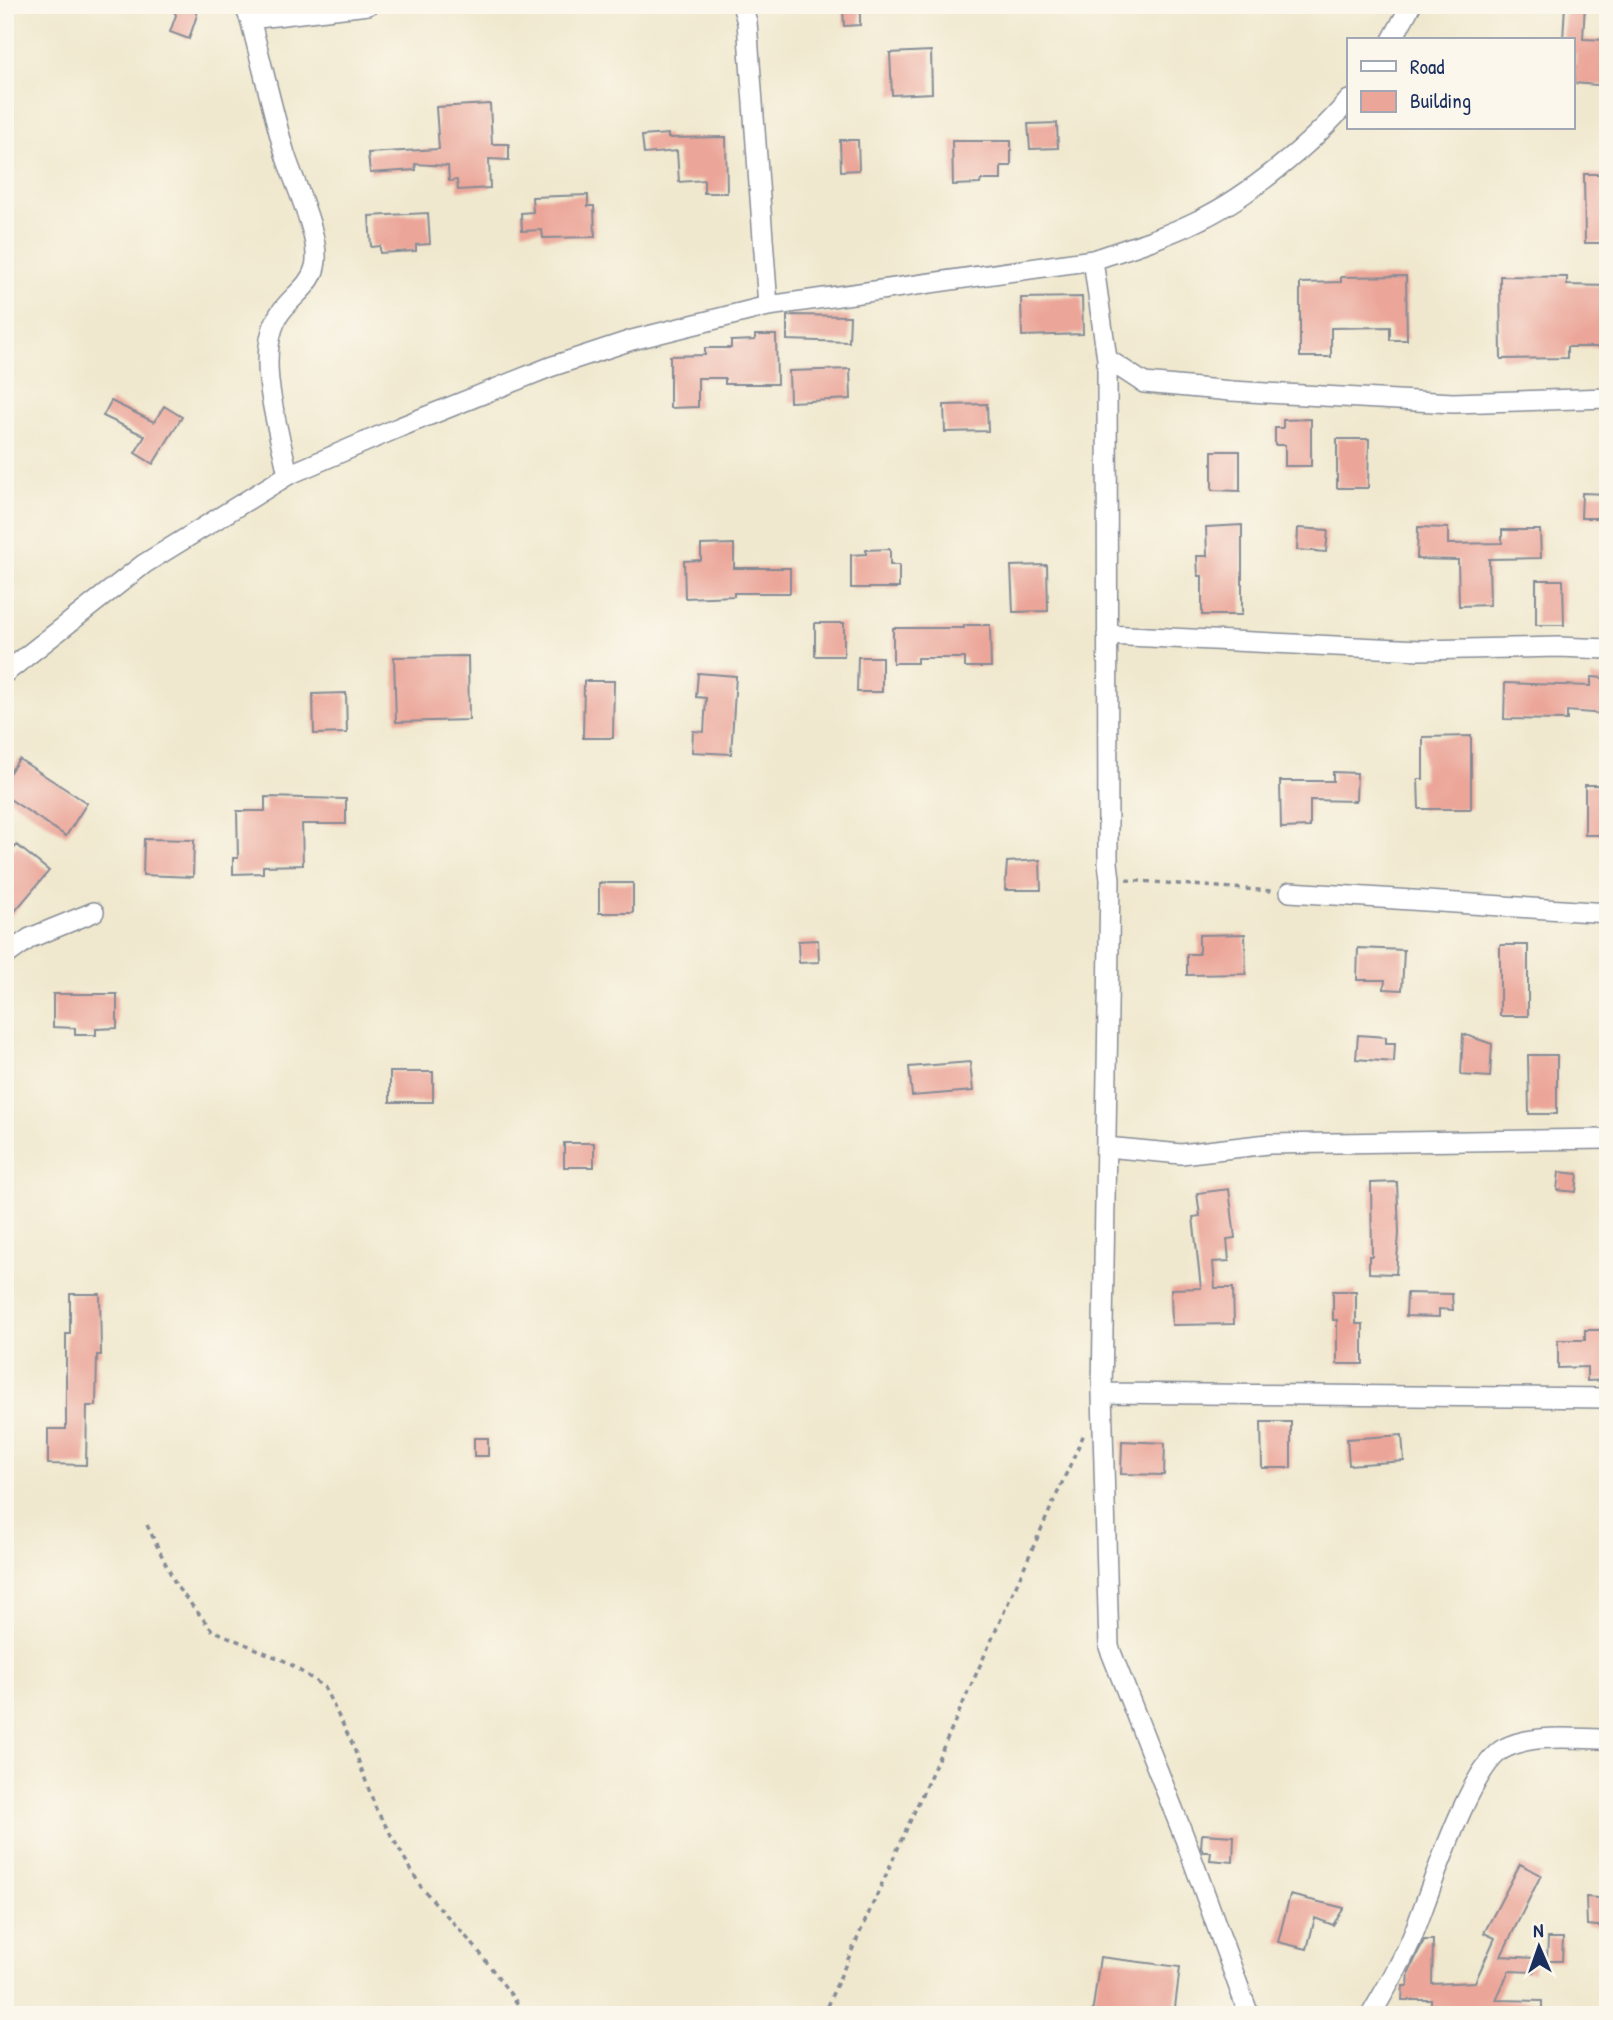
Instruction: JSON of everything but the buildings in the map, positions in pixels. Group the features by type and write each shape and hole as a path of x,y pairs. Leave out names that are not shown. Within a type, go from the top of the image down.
{"street":[{"path":"288,475 269,384 269,337 279,315 306,285 315,266 315,241 285,155 247,12 368,5"},
{"path":"743,5 747,22 768,306"},
{"path":"1393,38 1411,5"},
{"path":"5,673 144,564 288,475 400,427 550,368 632,340 768,306 1093,260 1143,244 1200,220 1263,180 1347,102"},
{"path":"1093,260 1107,359 1110,879 1102,1393 1109,1647 1185,1839 1249,2015"},
{"path":"1107,359 1144,383 1231,391 1453,403 1608,398"},
{"path":"1107,635 1420,650 1558,647 1608,649"},
{"path":"1290,892 1608,913"},
{"path":"5,956 30,938 94,912"},
{"path":"1106,1147 1181,1154 1268,1144 1608,1139"},
{"path":"1102,1393 1608,1398"},
{"path":"1371,2015 1410,1942 1460,1812 1476,1782 1499,1751 1515,1744 1550,1739 1608,1739"}],"path":[{"path":"1110,879 1290,892"},
{"path":"823,2015 1085,1432"},
{"path":"147,1525 177,1587 212,1630 287,1662 324,1687 352,1743 376,1809 421,1887 477,1949 526,2015"}]}
